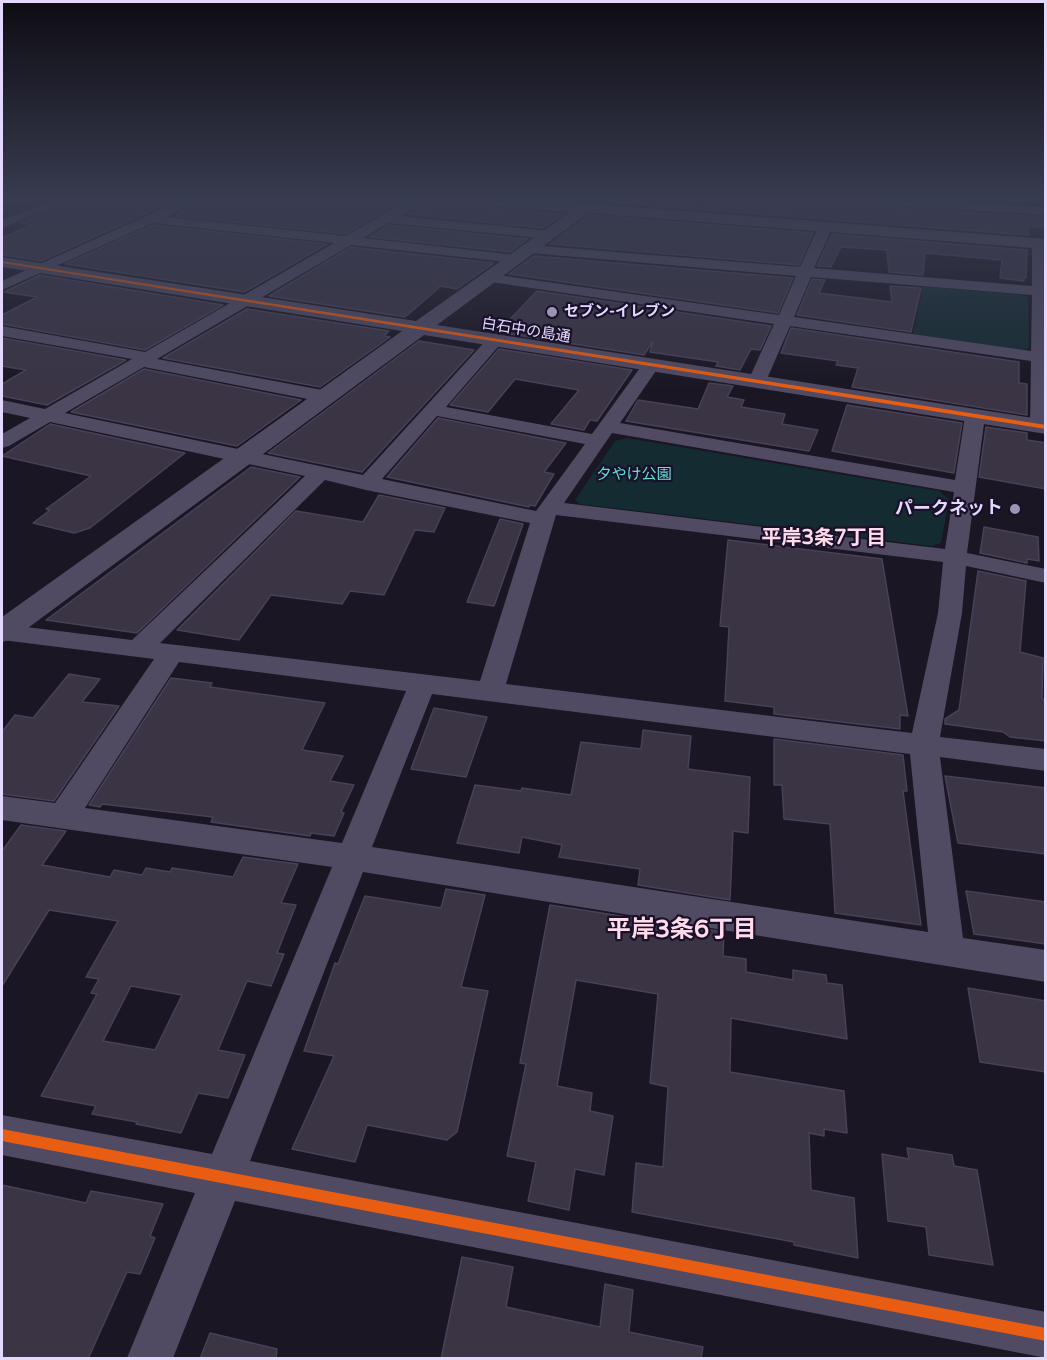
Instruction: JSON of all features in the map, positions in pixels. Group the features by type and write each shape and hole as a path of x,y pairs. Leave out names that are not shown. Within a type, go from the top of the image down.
{"street":[{"name":"白石中の島通","path":"18,264 1043,427"},
{"path":"2,286 50,264"},
{"path":"2,442 308,264"},
{"path":"2,632 509,264"},
{"path":"687,264 1042,292"},
{"path":"757,381 808,264"},
{"path":"1042,264 1042,334 1038,357 1043,427"},
{"path":"491,278 1038,357"},
{"path":"2,331 328,397"},
{"path":"366,484 496,340"},
{"path":"490,692 547,514 651,365"},
{"path":"2,406 366,484 547,514 955,557 1046,576"},
{"path":"433,410 966,488"},
{"path":"947,951 924,745 950,613 955,557 975,416"},
{"path":"138,649 319,474"},
{"path":"2,632 1046,760"},
{"path":"62,817 172,653"},
{"path":"150,1359 422,684"},
{"path":"2,808 351,857 1046,966"},
{"path":"2,1135 222,1179 1046,1335"}],"green space":[{"path":"923,286 1028,297 1029,348 1021,350 913,334"},
{"name":"夕やけ公園","path":"627,438 939,491 949,500 941,543 932,546 580,504 575,500 615,441"}],"building":[{"path":"68,264 292,264 244,292"},
{"path":"322,264 492,264 457,289 441,286 405,317 269,296"},
{"path":"522,264 634,264 793,278 778,313 509,274"},
{"path":"818,264 832,264 831,267"},
{"path":"888,264 924,264 923,275 889,272"},
{"path":"1002,264 1026,264 1024,281 1000,278"},
{"path":"40,275 223,305 145,350 2,324 2,315 37,297 4,292"},
{"path":"812,279 825,280 819,293 892,302 890,286 921,288 911,332 797,315"},
{"path":"537,291 771,326 760,350 751,349 740,370 716,366 718,362 650,352 653,341 644,355 498,332"},
{"path":"247,309 389,331 384,336 390,337 320,387 163,358"},
{"path":"791,328 1019,362 1019,383 1027,384 1027,415 852,387 858,368 836,365 838,361 781,353"},
{"path":"2,338 126,360 47,405 2,396 2,384 26,370 2,366"},
{"path":"419,341 474,350 362,472 268,453"},
{"path":"499,349 632,370 597,421 590,420 584,430 551,424 579,390 515,379 488,412 450,405"},
{"path":"144,369 301,400 237,446 71,412"},
{"path":"709,383 733,386 727,397 744,400 741,407 785,414 782,424 818,430 809,451 626,421 638,400 698,409"},
{"path":"847,405 962,423 954,473 832,451"},
{"path":"438,418 566,443 544,472 554,474 535,506 530,505 529,507 387,477"},
{"path":"50,424 185,453 90,528 74,533 33,523 50,510 46,509 91,476 2,456"},
{"path":"986,427 1027,433 1027,440 1046,443 1046,489 979,477"},
{"path":"251,467 300,477 137,633 46,620"},
{"path":"379,495 445,508 434,532 415,530 384,595 350,591 342,604 271,595 239,640 177,630 296,511 363,522"},
{"path":"500,519 523,524 494,606 467,602"},
{"path":"984,527 1038,537 1039,561 1027,559 1027,563 980,553"},
{"path":"728,540 882,559 908,716 900,715 900,729 774,714 774,707 725,701 729,627 720,626"},
{"path":"978,571 1026,581 1020,652 1043,658 1042,699 1046,700 1046,741 1010,737 1003,732 945,724 945,719 959,710"},
{"path":"69,674 100,679 82,702 119,706 54,801 2,794 2,732 15,715 33,718"},
{"path":"171,678 212,683 210,687 325,703 302,750 343,756 330,781 354,785 341,812 344,813 334,836 311,833 310,836 211,822 213,817 102,804 100,807 89,805"},
{"path":"434,708 487,717 466,777 411,769"},
{"path":"643,730 691,736 688,769 750,777 748,833 733,831 730,900 638,885 640,869 559,857 562,845 522,837 519,853 457,843 475,785 521,791 522,788 571,795 581,742 641,749"},
{"path":"774,739 903,755 907,791 903,791 921,925 835,913 830,824 784,819 782,785 774,785"},
{"path":"945,776 1046,788 1046,854 958,843"},
{"path":"21,825 66,831 42,865 110,877 114,870 142,875 146,868 170,872 172,868 233,877 243,857 298,864 281,903 296,905 277,953 284,954 271,986 247,981 218,1050 245,1055 228,1098 198,1093 181,1133 92,1114 96,1106 41,1096 97,994 91,993 99,979 86,977 118,921 49,910 2,986 2,851","holes":["131,986 182,995 155,1050 103,1041"]},
{"path":"446,889 485,895 461,987 488,991 457,1132 447,1140 367,1125 355,1162 292,1149 334,1056 304,1051 335,963 338,964 365,896 441,908"},
{"path":"966,891 1046,902 1046,944 974,934"},
{"path":"550,905 724,932 723,956 746,959 746,972 793,980 793,970 826,975 827,983 842,985 847,1039 731,1018 730,1072 844,1091 847,1133 824,1129 824,1136 809,1133 811,1190 854,1198 858,1258 794,1245 794,1242 632,1212 636,1163 663,1167 668,1087 650,1083 658,994 576,980 557,1086 592,1093 590,1111 613,1116 604,1175 575,1169 569,1210 528,1201 536,1162 507,1156 526,1064 520,1063"},
{"path":"968,988 1046,1001 1046,1072 980,1062"},
{"path":"907,1148 952,1155 954,1166 977,1170 993,1265 929,1255 926,1227 888,1221 882,1154 909,1159"},
{"path":"2,1185 86,1203 91,1191 163,1204 150,1236 155,1238 140,1274 127,1272 88,1359 2,1359"},
{"path":"462,1257 513,1267 506,1307 600,1327 605,1284 633,1290 629,1332 703,1347 701,1359 441,1359"},
{"path":"210,1333 277,1349 276,1359 200,1359"}],"cycle path":[{"path":"18,264 1046,427"},
{"path":"2,1135 1046,1335"}],"place":[{"name":"セブン-イレブン","path":"552,312"},
{"name":"パークネット","path":"1015,509"}],"district":[{"name":"平岸3条7丁目","path":"824,539"},
{"name":"平岸3条6丁目","path":"682,931"}]}
